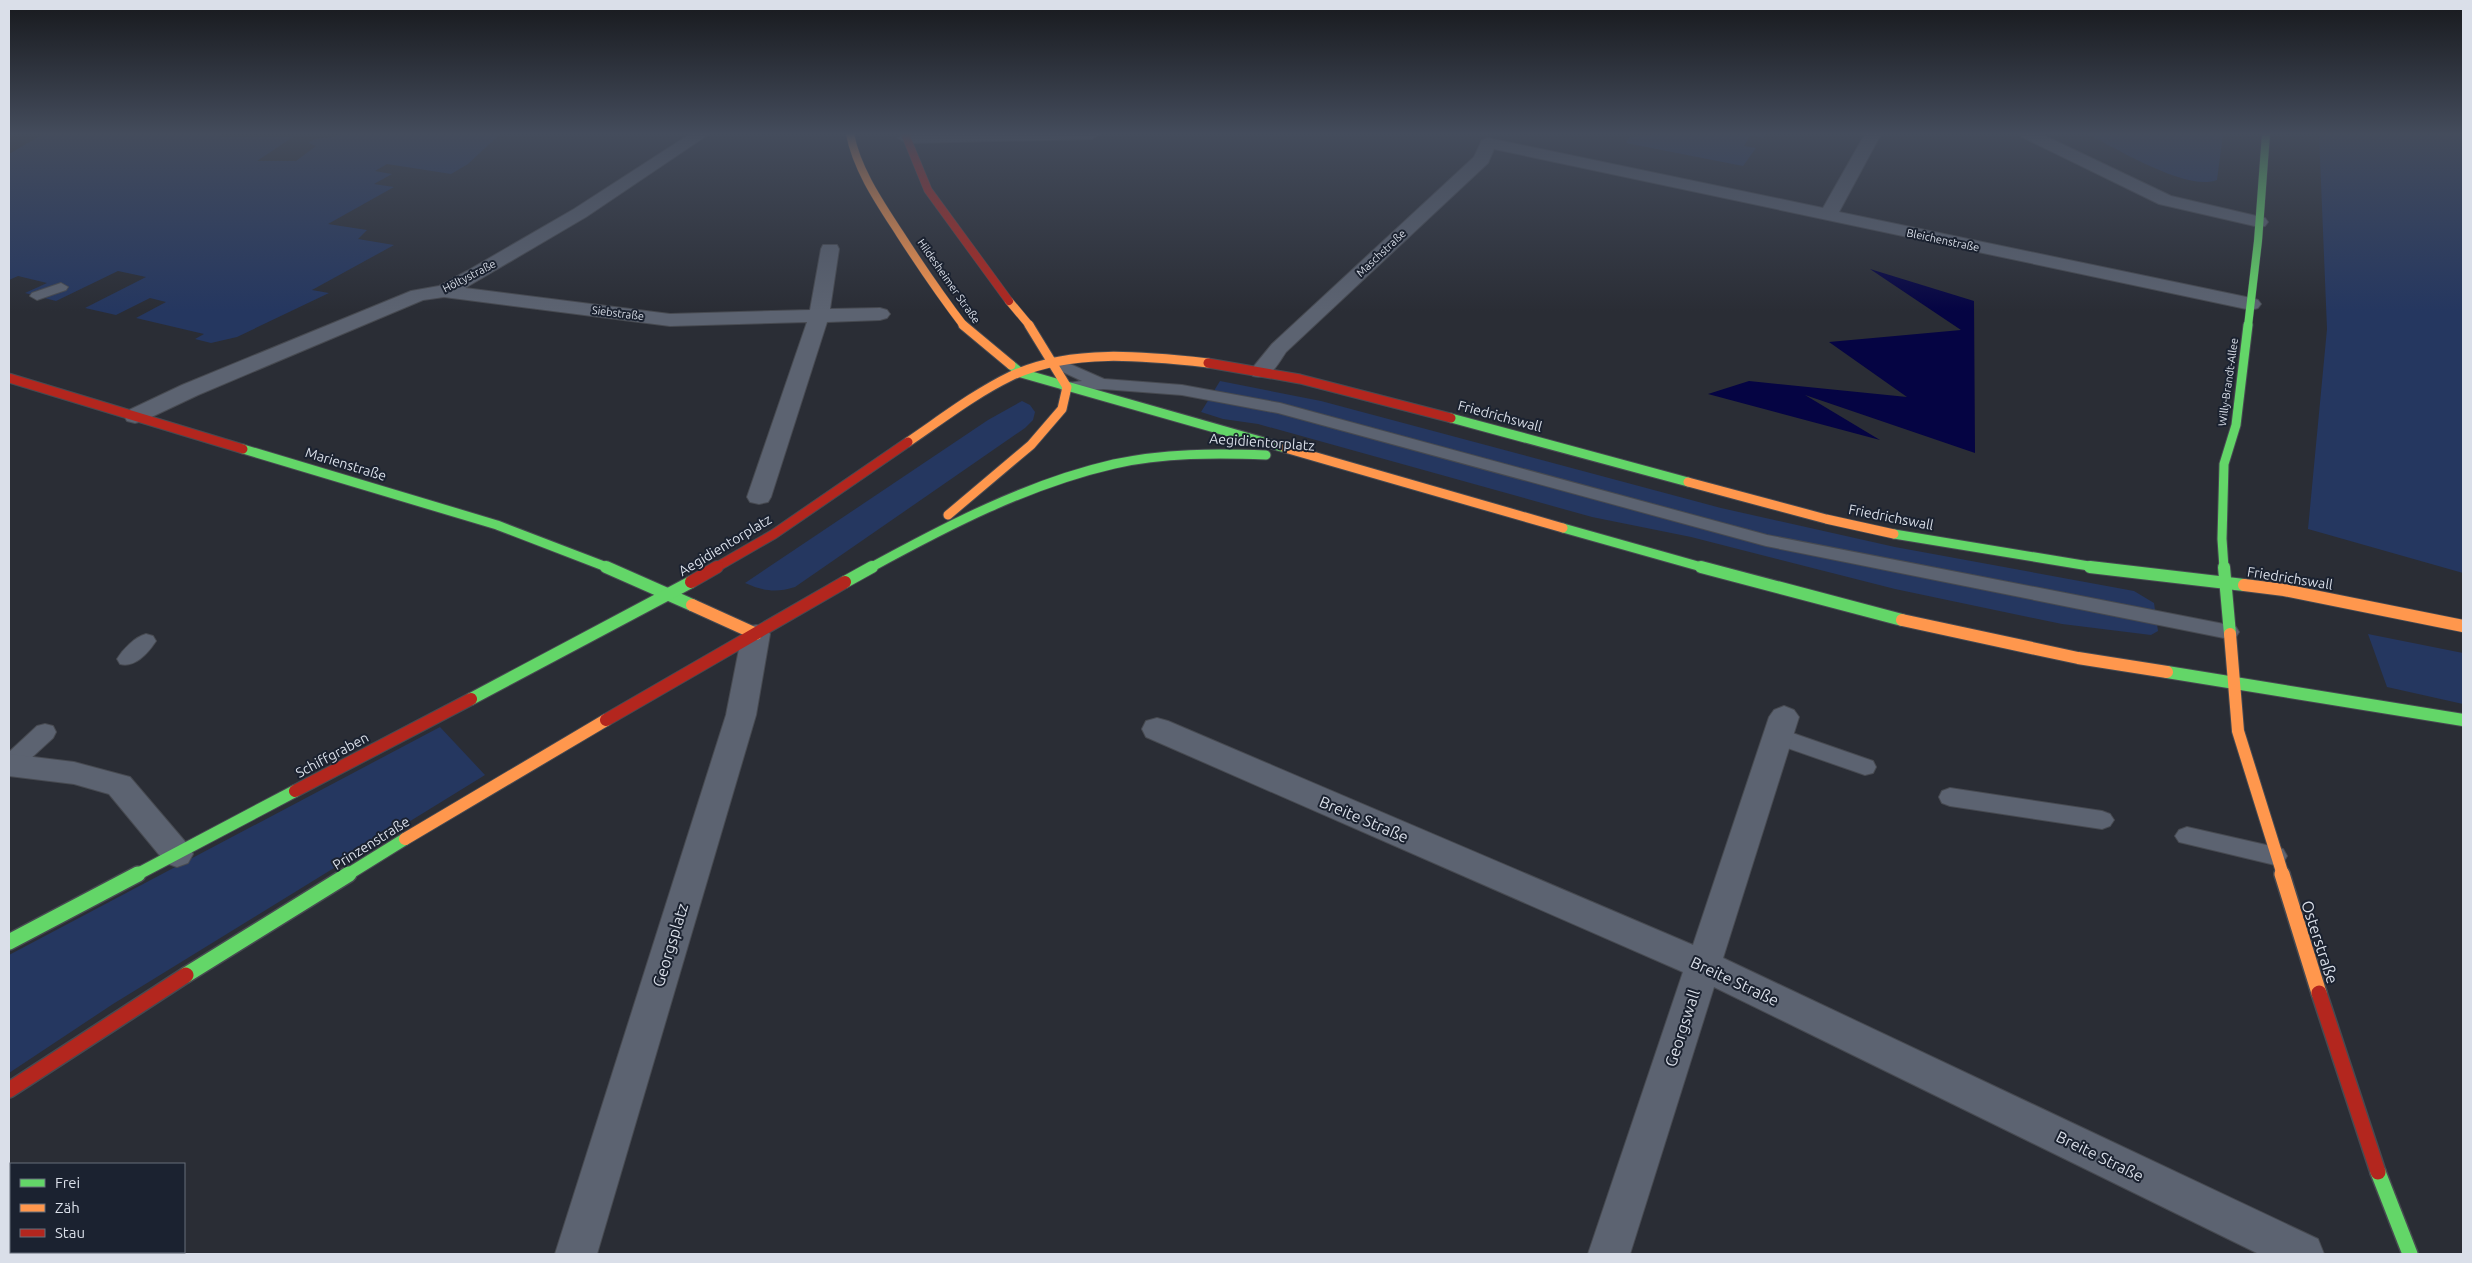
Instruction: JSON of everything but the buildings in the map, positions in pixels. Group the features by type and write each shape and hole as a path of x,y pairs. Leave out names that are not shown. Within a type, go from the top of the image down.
{"main road":[{"name":"Hildesheimer Straße","path":"875,193 934,286 966,330 1020,373"},
{"path":"930,193 995,284 1033,330 1054,362 1067,387"},
{"name":"Willy-Brandt-Allee","path":"2229,632 2222,539 2224,464 2236,425 2251,304 2261,193"},
{"name":"Aegidientorplatz","path":"669,595 774,534 989,387 1020,373 1054,362 1093,357 1144,356 1262,371 1323,384"},
{"name":"Aegidientorplatz","path":"1020,373 1329,463"},
{"name":"Marienstraße","path":"9,378 497,525 629,576 669,595"},
{"name":"Friedrichswall","path":"1323,384 1826,519 1894,534 2089,567 2284,590 2463,626"},
{"name":"Aegidientorplatz","path":"906,548 977,492 1031,445 1062,409 1067,387"},
{"name":"Aegidientorplatz","path":"669,595 756,634 906,548 1001,502 1088,471 1144,460 1200,453 1279,456 1329,463"},
{"path":"1329,463 1383,475 1760,584 1882,616 2078,658 2463,720"},
{"name":"Schiffgraben","path":"9,942 669,595"},
{"name":"Osterstraße","path":"2229,632 2238,730 2275,856 2379,1176 2410,1254"},
{"name":"Prinzenstraße","path":"9,1090 105,1026 408,837 523,767 756,634"}],"street":[{"name":"Höltystraße","path":"135,416 418,295 444,291 580,213 611,193"},
{"name":"Maschstraße","path":"1262,371 1279,348 1445,193"},
{"name":"Bleichenstraße","path":"1729,193 2251,304"},
{"path":"1828,215 1840,193"},
{"path":"2150,193 2165,200 2259,222"},
{"path":"758,497 819,316 830,248"},
{"name":"Siebstraße","path":"444,291 670,320 880,314"},
{"name":"Georgsplatz","path":"576,1254 741,715 756,634"},
{"name":"Georgswall","path":"1609,1254 1781,727"},
{"name":"Breite Straße","path":"1157,729 1703,965 2303,1254"},
{"path":"9,765 74,773 119,785 177,854"}],"lane":[{"path":"33,295 55,286"},
{"path":"1054,362 1103,384"},
{"path":"1067,387 1103,384 1182,390 1280,408 1766,540 2229,632"},
{"path":"127,659 146,641"},
{"path":"1781,727 1865,767"},
{"path":"9,765 45,732"},
{"path":"1950,797 2102,820"},
{"path":"2187,836 2275,856"}],"shaded area":[{"path":"9,193 383,193 328,224 367,230 358,239 394,245 312,290 329,293 237,337 211,343 195,339 204,334 136,318 166,302 150,298 116,315 85,308 146,277 118,271 56,301 25,293 47,283 18,276 9,280"},
{"path":"2321,193 2463,193 2463,573 2308,529 2327,329"},
{"path":"1870,269 1974,301 1975,453 1805,395 1880,440 1708,394 1749,381 1907,397 1829,342 1961,330"},
{"path":"1220,381 1321,401 1721,508 1895,547 2134,591 2154,603 2158,631 2151,635 2062,624 1895,589 1691,537 1592,517 1258,424 1223,419 1201,412"},
{"path":"1022,401 1030,405 1035,412 1033,420 1025,428 795,587 770,590 745,583 988,420"},
{"path":"2368,634 2463,653 2463,704 2387,687"},
{"path":"440,727 485,775 113,1004 9,1073 9,955"}],"traffic: fast":[{"path":"2230,634 2222,539 2224,464 2236,425 2258,241 2262,193"},
{"path":"1011,365 1021,373 1285,448"},
{"path":"1451,418 1688,482"},
{"path":"243,449 497,525 629,576 692,605"},
{"path":"845,582 976,513 1010,498 1080,473 1115,464 1172,456 1209,454 1266,455"},
{"path":"1563,528 1760,584 1902,620"},
{"path":"1894,534 2089,567 2244,585"},
{"path":"471,699 691,582"},
{"path":"2167,672 2463,720"},
{"path":"9,942 295,791"},
{"path":"186,975 405,839"},
{"path":"2378,1172 2410,1254"}],"traffic: slow":[{"path":"874,193 934,286 966,329 1011,365"},
{"path":"948,515 1031,445 1062,409 1067,387 1033,330 1009,301"},
{"path":"908,442 988,388 1013,375 1040,366 1067,360 1124,357 1208,363"},
{"path":"1285,448 1563,528"},
{"path":"1688,482 1826,519 1894,534"},
{"path":"2244,585 2284,590 2463,626"},
{"path":"692,605 756,634"},
{"path":"1902,620 2078,658 2167,672"},
{"path":"2230,634 2238,731 2319,993"},
{"path":"405,839 606,720"}],"traffic: jam":[{"path":"930,193 1009,301"},
{"path":"1208,363 1270,372 1451,418"},
{"path":"9,378 243,449"},
{"path":"691,582 774,534 908,442"},
{"path":"606,720 845,582"},
{"path":"295,791 471,699"},
{"path":"9,1090 186,975"},
{"path":"2319,993 2378,1172"}]}
